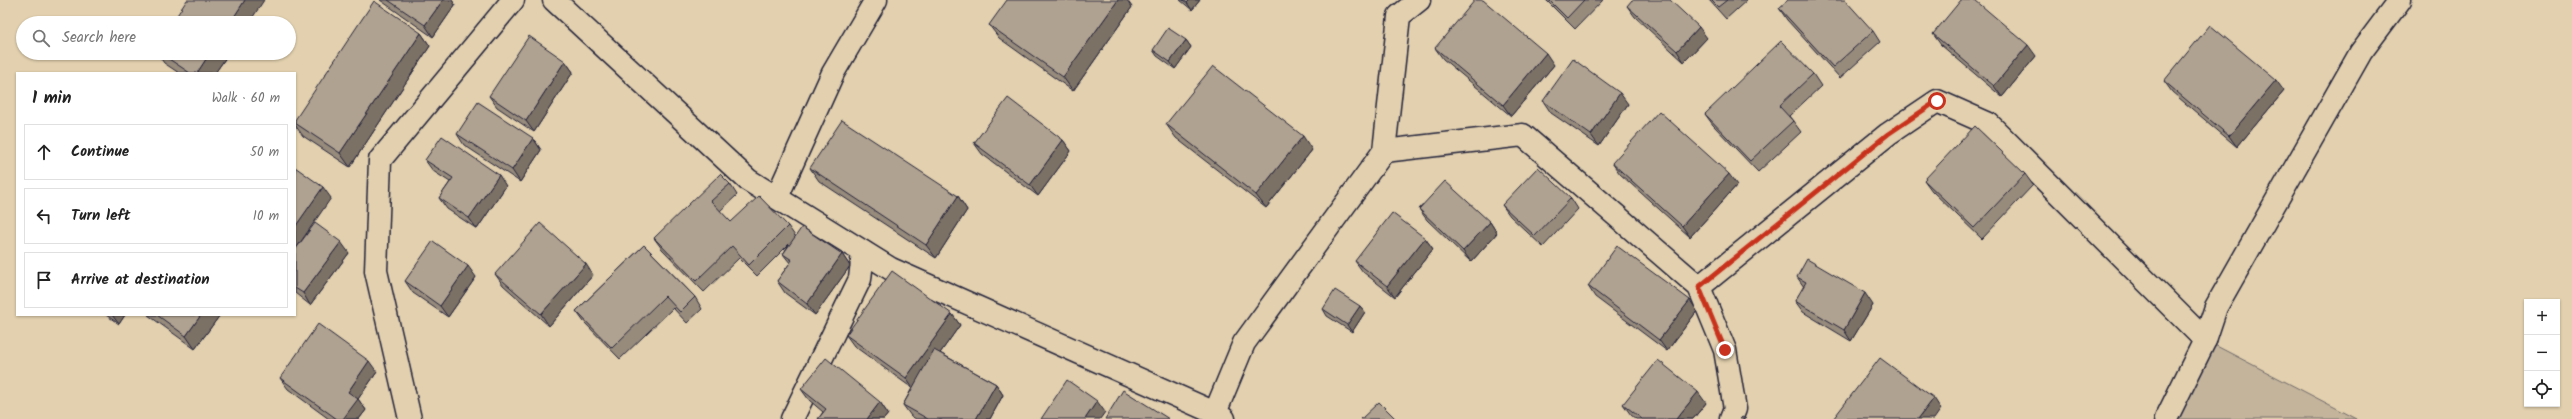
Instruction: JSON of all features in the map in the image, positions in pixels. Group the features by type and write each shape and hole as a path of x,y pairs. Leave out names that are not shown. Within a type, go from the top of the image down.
{"street":[{"path":"410,419 376,271 380,160 513,0"},
{"path":"554,0 748,180 863,252 891,269 1220,416 1244,343 1384,151 1399,16 1419,0"},
{"path":"777,197 833,73 876,0"},
{"path":"2166,419 2205,340 2216,307 2361,52 2400,0"},
{"path":"1699,287 1888,134 1937,101 1989,124 2205,340"},
{"path":"1384,151 1523,135 1699,287 1725,350 1735,409 1731,419"},
{"path":"792,419 860,279 863,252"}],"shaded area":[{"path":"2205,340 2357,419 2166,419"}],"building":[{"path":"187,0 245,0 235,16 177,16"},
{"path":"388,0 443,0 425,25"},
{"path":"1007,0 1118,0 1063,77 989,25"},
{"path":"1183,0 1190,0 1187,3"},
{"path":"1475,0 1483,0 1546,53 1503,105 1435,48"},
{"path":"1549,0 1584,0 1567,18"},
{"path":"1632,0 1670,0 1699,27 1677,51 1627,6"},
{"path":"1711,0 1727,0 1718,7"},
{"path":"1788,0 1845,0 1873,31 1833,67 1779,8"},
{"path":"1961,0 1975,0 2028,45 1994,86 1933,34"},
{"path":"374,1 421,33 340,153 296,124 296,118"},
{"path":"2210,25 2276,80 2229,136 2164,81"},
{"path":"1168,28 1186,40 1170,62 1153,50"},
{"path":"529,36 565,61 526,121 489,96"},
{"path":"1781,41 1813,74 1779,106 1793,121 1750,161 1705,114"},
{"path":"1573,59 1620,93 1591,135 1543,101"},
{"path":"170,60 205,60 198,72 188,72"},
{"path":"1213,66 1303,136 1256,195 1166,124"},
{"path":"1008,98 1063,140 1030,185 974,143"},
{"path":"478,102 533,138 512,170 457,134"},
{"path":"1659,111 1729,174 1682,226 1612,163"},
{"path":"842,120 958,196 926,245 810,168"},
{"path":"1975,126 2025,174 1974,228 1924,180"},
{"path":"442,136 499,175 469,218 439,198 453,178 425,160"},
{"path":"1538,167 1571,198 1535,236 1502,205"},
{"path":"296,168 323,187 296,226"},
{"path":"720,174 730,184 711,201 731,222 759,196 788,226 749,265 732,246 696,281 654,238"},
{"path":"1445,181 1490,222 1463,251 1419,209"},
{"path":"1392,213 1425,238 1387,286 1355,261"},
{"path":"315,223 341,242 303,293 296,289 296,249"},
{"path":"540,223 586,264 541,314 495,274"},
{"path":"802,227 842,254 807,304 777,281 792,260 783,254"},
{"path":"433,241 468,266 440,306 405,281"},
{"path":"644,245 695,297 680,312 665,296 612,348 576,311"},
{"path":"1617,246 1690,300 1659,340 1588,286"},
{"path":"1807,259 1865,293 1844,330 1795,301 1806,282 1797,277"},
{"path":"892,271 952,314 906,378 846,335"},
{"path":"1335,290 1360,306 1347,325 1323,309"},
{"path":"158,316 200,316 186,336"},
{"path":"318,324 369,361 348,392 358,399 343,419 337,419 280,378"},
{"path":"934,350 996,384 976,419 928,419 903,405"},
{"path":"826,358 880,402 867,419 818,419 826,409 801,389"},
{"path":"1880,358 1934,398 1918,419 1833,419"},
{"path":"1658,360 1698,392 1676,419 1642,419 1623,404"},
{"path":"1067,380 1097,401 1085,419 1041,419"},
{"path":"1123,390 1169,419 1105,419"},
{"path":"1379,402 1396,419 1361,419"}],"route":[{"path":"1725,350 1699,287 1888,134 1937,101"}]}
